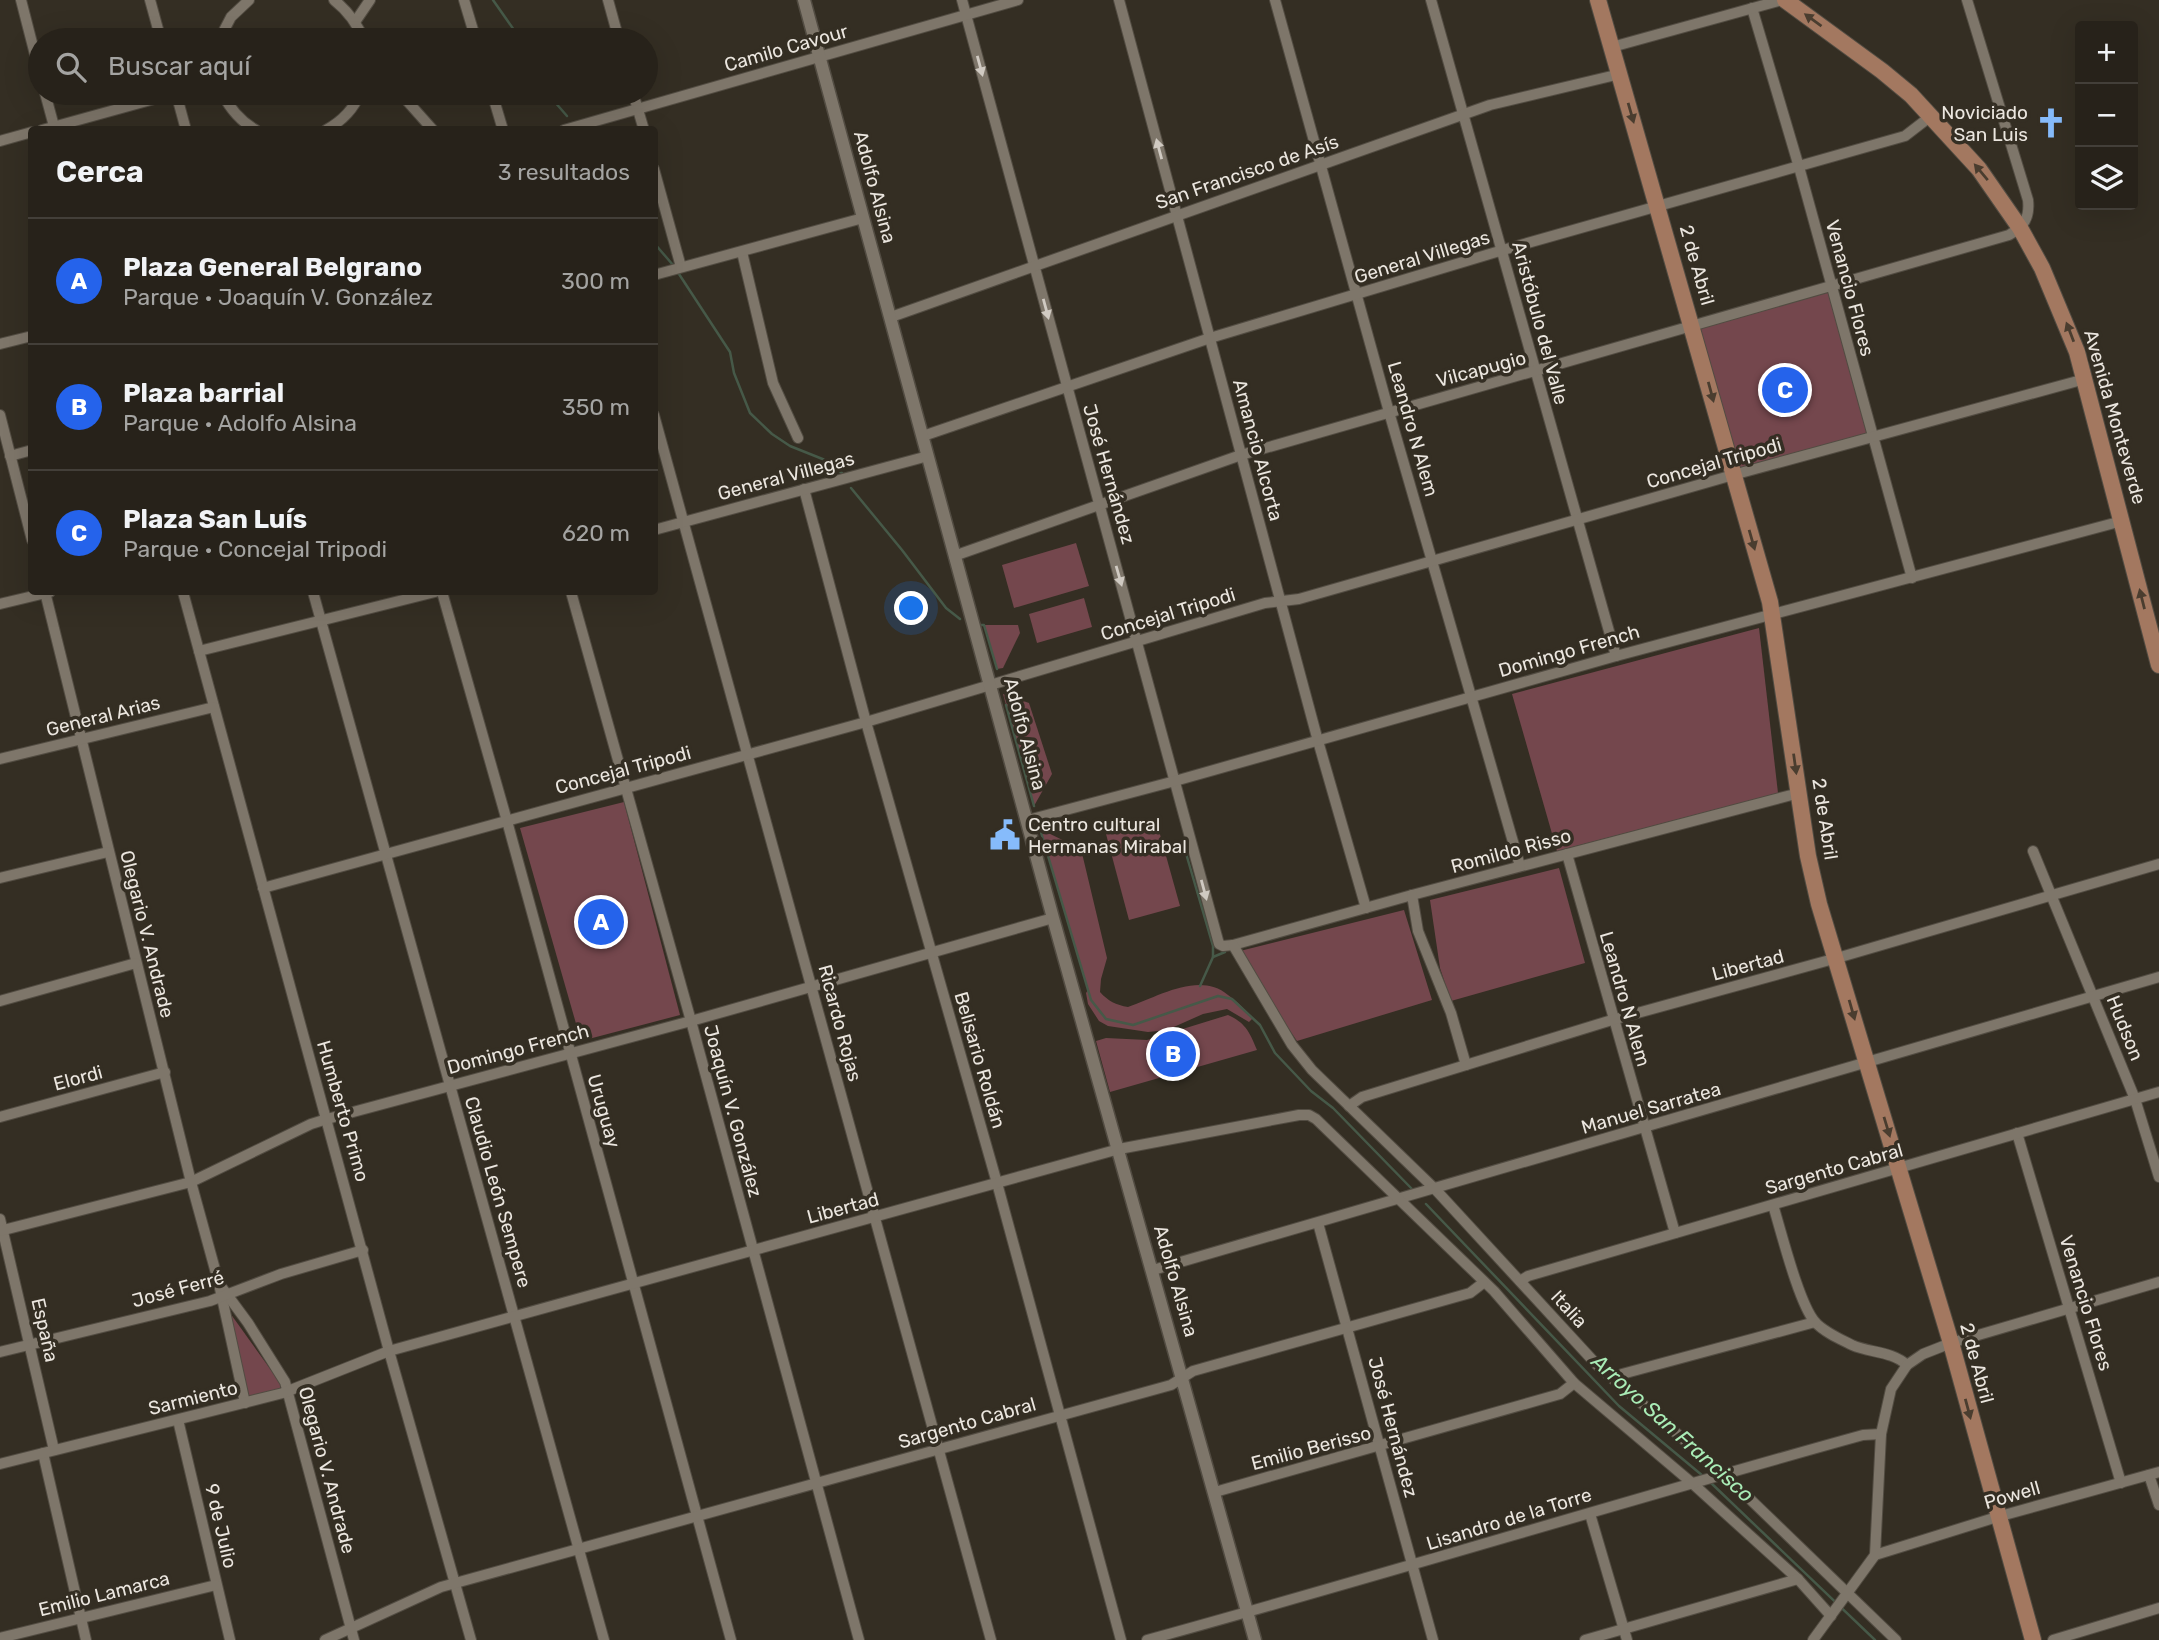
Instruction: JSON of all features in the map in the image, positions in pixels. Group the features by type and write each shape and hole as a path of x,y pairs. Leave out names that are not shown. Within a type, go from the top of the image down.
{"main road":[{"name":"2 de Abril","path":"1598,0 1773,613 1814,884 1951,1343 2032,1640"},
{"name":"Avenida Monteverde","path":"1783,0 1882,71 1931,116 1987,179 2021,228 2063,314 2085,379 2159,665"}],"street":[{"path":"21,0 28,28"},
{"path":"150,0 158,28"},
{"path":"225,28 231,16 248,0"},
{"path":"334,0 347,10 358,28"},
{"path":"355,22 370,0"},
{"path":"464,0 472,28"},
{"path":"608,0 616,28"},
{"name":"Adolfo Alsina","path":"804,0 1053,918 1255,1640"},
{"name":"José Hernández","path":"962,0 1138,641 1216,938 1223,946 1233,945"},
{"name":"Camilo Cavour","path":"658,102 1018,0"},
{"name":"Amancio Alcorta","path":"1119,0 1318,741 1366,908"},
{"name":"Leandro N Alem","path":"1275,0 1520,866"},
{"name":"Aristóbulo del Valle","path":"1431,0 1616,656"},
{"path":"1612,47 1783,0"},
{"path":"1968,0 2028,200 2029,212 2021,228"},
{"name":"Venancio Flores","path":"1752,8 1799,167 1912,578"},
{"name":"San Francisco de Asís","path":"891,317 1462,115 1515,98 1620,74"},
{"path":"48,105 53,126"},
{"path":"61,126 134,105"},
{"path":"179,105 185,126"},
{"path":"228,105 249,126"},
{"path":"332,126 354,105"},
{"path":"411,105 429,126"},
{"path":"496,105 502,126"},
{"name":"Camilo Cavour","path":"577,126 645,105"},
{"path":"638,107 643,126"},
{"name":"General Villegas","path":"923,436 1210,338 1503,250 1912,134 1931,116"},
{"path":"0,141 28,133"},
{"path":"658,186 677,268"},
{"path":"658,274 863,218"},
{"name":"Vilcapugio","path":"954,556 1241,455 1999,239 2021,228"},
{"path":"742,252 773,383 798,438"},
{"path":"0,344 28,337"},
{"name":"Concejal Tripodi","path":"263,888 866,722 1265,603 1299,599 1733,475 2085,379"},
{"path":"0,415 28,525"},
{"name":"Ricardo Rojas","path":"658,429 991,1640"},
{"path":"10,456 28,451"},
{"name":"General Villegas","path":"658,529 928,456"},
{"name":"Belisario Roldán","path":"804,489 1121,1640"},
{"name":"Domingo French","path":"1028,820 1616,656 2122,520"},
{"path":"0,604 35,595"},
{"name":"Olegario V. Andrade","path":"48,595 108,852 219,1284 225,1296 256,1335 288,1391 354,1640"},
{"name":"Humberto Primo","path":"184,595 389,1351 471,1640"},
{"name":"Claudio León Sempere","path":"314,595 604,1640"},
{"path":"199,651 423,595"},
{"name":"Uruguay","path":"443,595 508,821 731,1640"},
{"name":"Joaquín V. González","path":"572,595 859,1640"},
{"name":"General Arias","path":"0,759 214,707"},
{"name":"Romildo Risso","path":"1233,945 1799,793"},
{"name":"Hudson","path":"2033,851 2135,1099 2159,1177"},
{"path":"0,878 108,852"},
{"name":"Leandro N Alem","path":"1567,854 1612,1020 1675,1233"},
{"name":"Libertad","path":"1349,1106 1362,1097 1612,1020 2159,864"},
{"path":"1412,895 1418,931 1451,1013 1466,1065"},
{"name":"Domingo French","path":"1,1227 191,1182 327,1119 691,1021 1053,918"},
{"name":"Italia","path":"1233,945 1301,1059 1432,1190 1613,1379 1896,1640"},
{"path":"0,1001 136,963"},
{"name":"Manuel Sarratea","path":"1153,1270 2159,977"},
{"name":"Elordi","path":"0,1117 165,1072"},
{"name":"Sargento Cabral","path":"1520,1281 1528,1276 2159,1092"},
{"name":"Libertad","path":"389,1351 1119,1149 1300,1115 1309,1115 1316,1119 1398,1200"},
{"name":"Venancio Flores","path":"2017,1133 2121,1483"},
{"path":"1398,1200 1493,1291 1574,1383 1696,1483 1833,1612"},
{"path":"1773,1205 1800,1292 1815,1322 1858,1348 1895,1357 1907,1365"},
{"name":"José Hernández","path":"1318,1223 1433,1640"},
{"name":"España","path":"1,1227 31,1344 54,1450"},
{"name":"José Ferré","path":"0,1352 225,1296 281,1274 363,1250"},
{"path":"1813,1640 1875,1555 1881,1434 1891,1389 1907,1365 1923,1354 1951,1343 2159,1282"},
{"name":"Sargento Cabral","path":"325,1640 430,1591 455,1583 1171,1385 1193,1371 1469,1293 1483,1283"},
{"name":"Olegario V. Andrade","path":"225,1296 245,1403"},
{"path":"1613,1379 1634,1370 1815,1322"},
{"name":"Sarmiento","path":"0,1464 288,1391 389,1351"},
{"name":"Emilio Berisso","path":"1215,1492 1560,1394 1574,1383"},
{"name":"9 de Julio","path":"178,1420 230,1640"},
{"name":"Lisandro de la Torre","path":"1147,1640 1414,1566 1863,1435 1881,1434"},
{"path":"43,1453 86,1640"},
{"path":"2154,1474 2159,1505"},
{"name":"Powell","path":"1875,1555 1997,1517 2154,1474"},
{"path":"1590,1514 1627,1640"},
{"path":"1585,1640 1798,1579"},
{"name":"Emilio Lamarca","path":"0,1638 216,1584"},
{"path":"2053,1640 2159,1608"}],"shaded area":[{"path":"1832,286 1873,437 1733,475 1693,326"},
{"path":"1076,543 1089,586 1014,608 1002,565"},
{"path":"1084,598 1092,627 1037,643 1029,614"},
{"path":"984,625 1018,625 1020,633 1003,668 997,669"},
{"path":"1759,628 1778,793 1557,851 1512,694"},
{"path":"1003,694 1029,703 1052,774 1034,806"},
{"path":"624,802 680,1015 581,1041 520,828"},
{"path":"1156,820 1180,906 1129,920 1106,834"},
{"path":"1040,829 1081,849 1107,958 1100,992 1106,998 1128,1007 1178,988 1204,985 1217,988 1228,995 1253,1018 1249,1022 1227,1009 1203,1014 1167,1030 1148,1032 1108,1026 1099,1021 1088,1004 1088,990"},
{"path":"1559,868 1585,963 1451,1001 1440,968 1430,900"},
{"path":"1404,910 1432,1000 1297,1041 1248,970 1246,957 1240,951"},
{"path":"1228,1015 1247,1029 1257,1050 1110,1092 1096,1041 1106,1038 1147,1040"},
{"path":"230,1313 281,1384 280,1390 249,1398"}],"waterway":[{"name":"Arroyo San Francisco","path":"493,0 513,28"},
{"name":"Arroyo San Francisco","path":"557,105 567,116"},
{"name":"Arroyo San Francisco","path":"658,248 673,265"},
{"name":"Arroyo San Francisco","path":"677,271 730,352 734,373 750,413 772,434 790,446 825,460 842,473"},
{"name":"Arroyo San Francisco","path":"851,488 946,608 960,619"},
{"name":"Arroyo San Francisco","path":"981,625 984,625 997,669"},
{"name":"Arroyo San Francisco","path":"1006,705 1034,806"},
{"name":"Arroyo San Francisco","path":"1040,829 1091,1000 1106,1019 1133,1025 1218,996 1232,999 1260,1025 1275,1053 1412,1189"},
{"path":"1185,850 1213,946 1213,957"},
{"path":"1200,986 1213,957 1225,952"},
{"name":"Arroyo San Francisco","path":"1426,1204 1619,1406 1703,1476"},
{"name":"Arroyo San Francisco","path":"1710,1482 1875,1640"}],"place":[{"name":"Noviciado San Luis","path":"2051,123"},
{"name":"Plaza San Luís","path":"1785,390"},
{"name":"Centro cultural Hermanas Mirabal","path":"1005,835"},
{"name":"Plaza General Belgrano","path":"601,922"},
{"name":"Plaza barrial","path":"1173,1054"}]}
